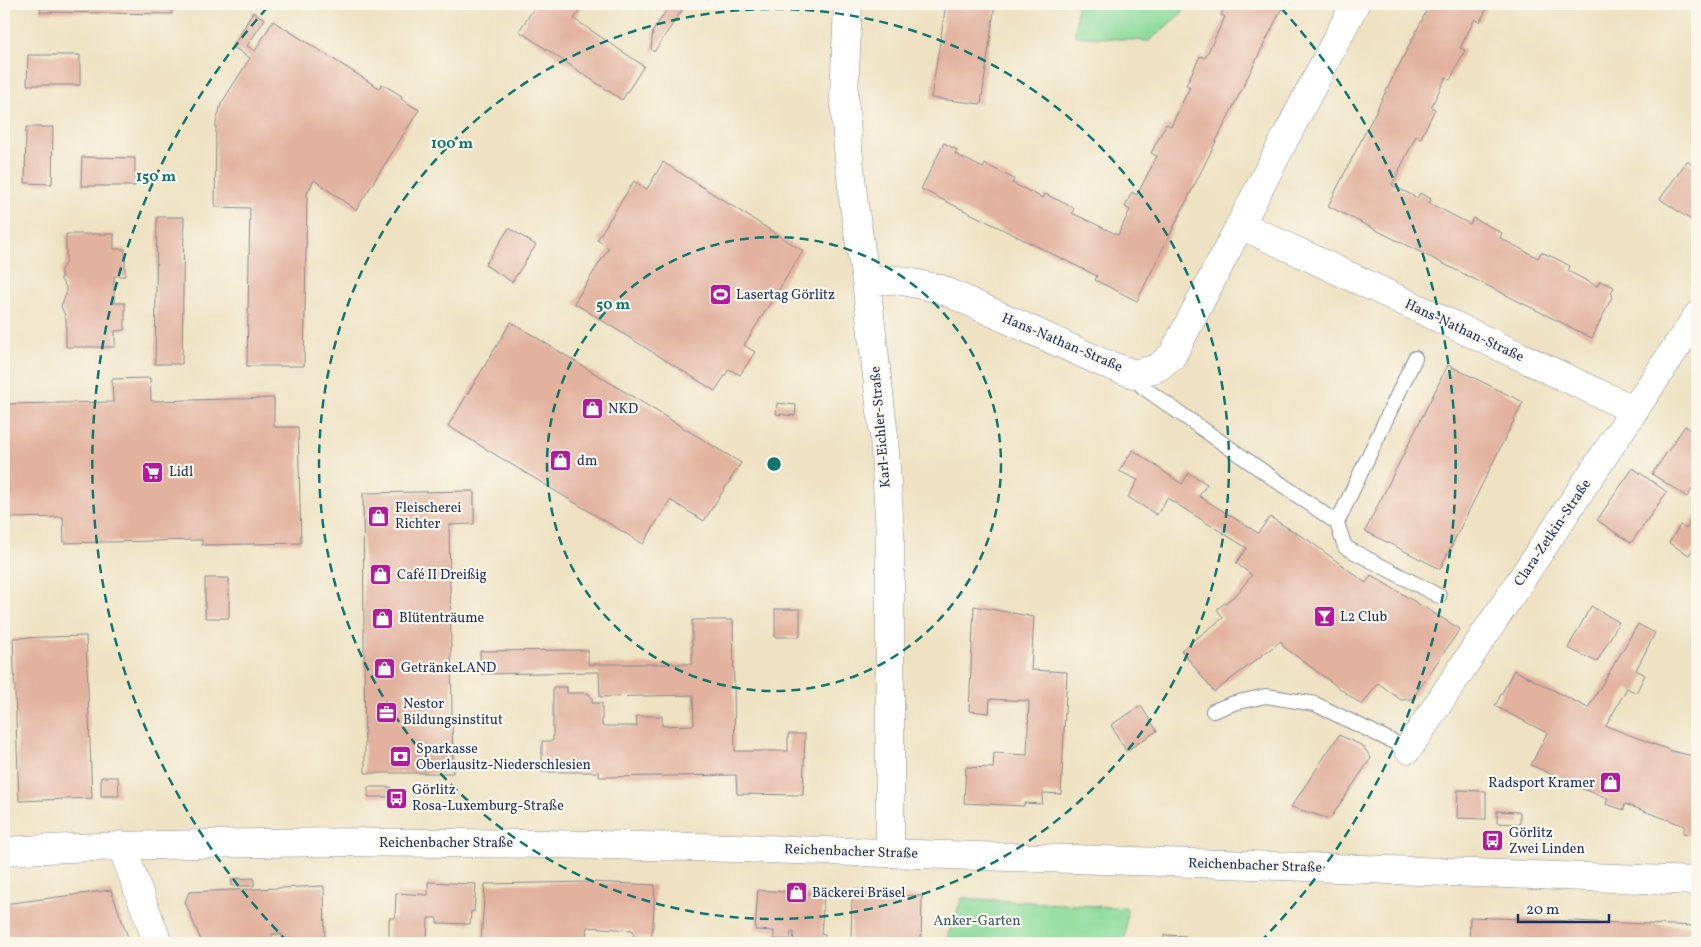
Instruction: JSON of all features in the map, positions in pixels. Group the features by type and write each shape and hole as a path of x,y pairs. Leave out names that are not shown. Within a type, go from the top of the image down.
{"street":[{"name":"Karl-Eichler-Straße","path":"848,4 845,105 854,206 866,281 884,437 890,532 890,853"},
{"name":"Hans-Nathan-Straße","path":"866,281 898,280 941,289 1101,362 1134,374 1157,368 1172,356 1355,4"},
{"name":"Hans-Nathan-Straße","path":"1241,225 1634,410"},
{"name":"Clara-Zetkin-Straße","path":"1408,749 1697,316"},
{"name":"Reichenbacher Straße","path":"4,851 121,845 550,844 890,853 1697,882"},
{"path":"121,845 158,943"}],"lane":[{"path":"1337,523 1414,358"},
{"path":"1134,374 1135,378 1144,388 1337,523 1345,547 1439,596"},
{"path":"1213,711 1234,703 1266,696 1315,704 1408,749"}],"green space":[{"path":"1077,4 1185,4 1185,10 1149,41 1075,36"},
{"name":"Anker-Garten","path":"962,898 1127,908 1125,943 945,943"}],"building":[{"path":"41,4 172,4 172,14 40,12"},
{"path":"537,4 584,4 574,19 644,66 622,100 519,31"},
{"path":"655,4 686,4 654,52 651,49 653,31 666,11"},
{"path":"946,4 995,4 981,104 931,98"},
{"path":"1226,4 1284,4 1137,301 1095,280 1097,276 921,189 944,143 957,150 955,154 983,168 985,164 1014,179 1012,183 1043,198 1045,194 1062,202 1074,208 1072,213 1118,235 1130,210 1125,207 1132,192 1137,195 1157,156 1151,153 1166,124 1171,126 1190,87 1186,85 1200,56 1205,58 1225,17 1221,15"},
{"path":"1430,4 1489,4 1480,22 1475,19 1460,48 1465,50 1450,80 1446,77 1431,107 1435,109 1421,138 1416,136 1392,185 1417,198 1420,193 1431,199 1429,203 1470,224 1473,218 1502,233 1500,238 1538,258 1541,252 1557,259 1570,266 1568,271 1597,286 1600,281 1614,287 1611,293 1613,295 1592,338 1328,206"},
{"path":"253,12 265,19 247,46 255,51 273,21 379,88 382,84 402,96 401,99 419,110 356,210 314,180 307,193 304,366 247,366 250,208 215,207 216,123 221,104 250,58 233,47"},
{"path":"28,55 80,55 80,85 27,85"},
{"path":"26,127 53,127 52,184 25,183"},
{"path":"82,157 135,158 135,186 81,186"},
{"path":"1687,161 1697,168 1697,224 1660,199"},
{"path":"663,162 803,251 744,345 755,352 740,375 729,369 715,391 574,303 609,248 597,240 634,181 647,189"},
{"path":"157,217 184,217 182,364 155,364"},
{"path":"509,228 536,245 512,282 485,265"},
{"path":"66,234 114,234 114,249 125,249 125,276 114,276 114,303 125,303 125,330 115,331 115,347 66,347 66,318 61,306 66,294 66,287 61,280 61,270 66,262"},
{"path":"511,322 741,463 704,521 670,500 643,544 448,426"},
{"path":"1448,365 1523,402 1440,569 1365,531"},
{"name":"Lidl","path":"150,378 151,401 274,398 274,427 298,427 301,543 202,545 202,540 197,540 64,543 63,517 9,518 6,404 113,402 112,379"},
{"path":"777,403 796,405 795,416 776,414"},
{"path":"1685,426 1697,434 1697,481 1687,497 1652,474"},
{"path":"1133,450 1182,484 1189,473 1207,484 1199,496 1258,533 1270,517 1311,542 1366,583 1371,575 1460,629 1412,699 1401,700 1378,683 1362,705 1284,647 1281,641 1214,692 1181,650 1223,618 1217,609 1237,594 1252,575 1236,563 1247,548 1167,498 1157,515 1128,497 1138,480 1119,471"},
{"path":"1633,468 1667,492 1631,543 1597,520"},
{"path":"474,491 474,524 449,525 453,773 365,773 363,493"},
{"path":"1697,513 1697,543 1689,555 1669,543 1680,525 1686,529"},
{"path":"205,578 229,578 229,618 205,618"},
{"path":"974,606 1034,617 1031,670 1067,672 1061,794 1043,793 1042,804 1024,803 1024,806 964,803 966,767 993,768 994,753 1027,755 1029,701 990,699 989,713 969,711"},
{"path":"1591,606 1619,622 1597,662 1568,648"},
{"path":"775,609 800,609 800,637 775,637"},
{"path":"692,620 733,620 735,751 788,751 788,734 805,734 803,795 737,794 736,775 599,777 599,772 542,772 542,741 553,741 553,687 567,687 567,693 588,693 592,698 592,703 602,703 602,726 637,726 636,716 662,716 662,726 694,725 693,695 600,697 599,672 481,674 480,651 588,650 588,664 692,664"},
{"path":"1638,624 1655,633 1636,670 1645,675 1636,693 1627,688 1606,726 1672,751 1697,757 1697,836 1683,833 1685,826 1625,804 1624,810 1606,804 1608,798 1583,789 1531,765 1547,733 1495,706 1514,670 1588,708"},
{"path":"86,636 92,798 19,801 13,638"},
{"path":"1141,706 1157,731 1126,751 1111,725"},
{"path":"1339,735 1363,746 1371,758 1330,819 1291,807"},
{"path":"101,777 118,777 119,796 101,796"},
{"path":"368,787 391,787 391,797 368,797"},
{"path":"1458,790 1486,791 1486,819 1457,818"},
{"path":"1497,811 1520,812 1520,824 1497,823"},
{"path":"254,878 254,886 232,886 232,879"},
{"path":"428,882 476,884 474,912 471,911 470,924 437,923 437,918 428,918 427,943 389,943 389,918 395,918 396,893 428,895"},
{"path":"590,882 655,885 651,938 634,937 632,930 587,927 586,940 481,942 485,884"},
{"path":"324,886 325,943 297,943 297,939 282,939 282,934 272,934 272,939 252,940 252,943 202,943 185,902 189,892"},
{"path":"111,890 130,943 4,943 4,904"},
{"path":"758,890 824,895 821,934 825,935 824,943 793,943 794,932 791,932 790,940 774,939 774,931 755,930"},
{"path":"852,894 922,896 921,943 851,943"},
{"path":"1470,917 1697,926 1697,943 1469,943"},
{"path":"1164,935 1186,936 1186,941 1200,943 1138,943 1139,939 1164,940"},
{"path":"1304,940 1324,941 1324,943 1304,943"}],"place":[{"name":"Lasertag Görlitz","path":"720,295"},
{"name":"NKD","path":"592,409"},
{"name":"dm","path":"561,461"},
{"name":"Lidl","path":"153,472"},
{"name":"Fleischerei Richter","path":"379,516"},
{"name":"Café II Dreißig","path":"381,575"},
{"name":"L2 Club","path":"1324,617"},
{"name":"Blütenträume","path":"383,618"},
{"name":"GetränkeLAND","path":"385,668"},
{"name":"Nestor Bildungsinstitut","path":"387,712"},
{"name":"Sparkasse Oberlausitz-Niederschlesien","path":"400,757"},
{"name":"Radsport Kramer","path":"1611,783"},
{"name":"Görlitz Rosa-Luxemburg-Straße","path":"396,798"},
{"name":"Görlitz Zwei Linden","path":"1493,841"},
{"name":"Bäckerei Bräsel","path":"796,893"}]}
